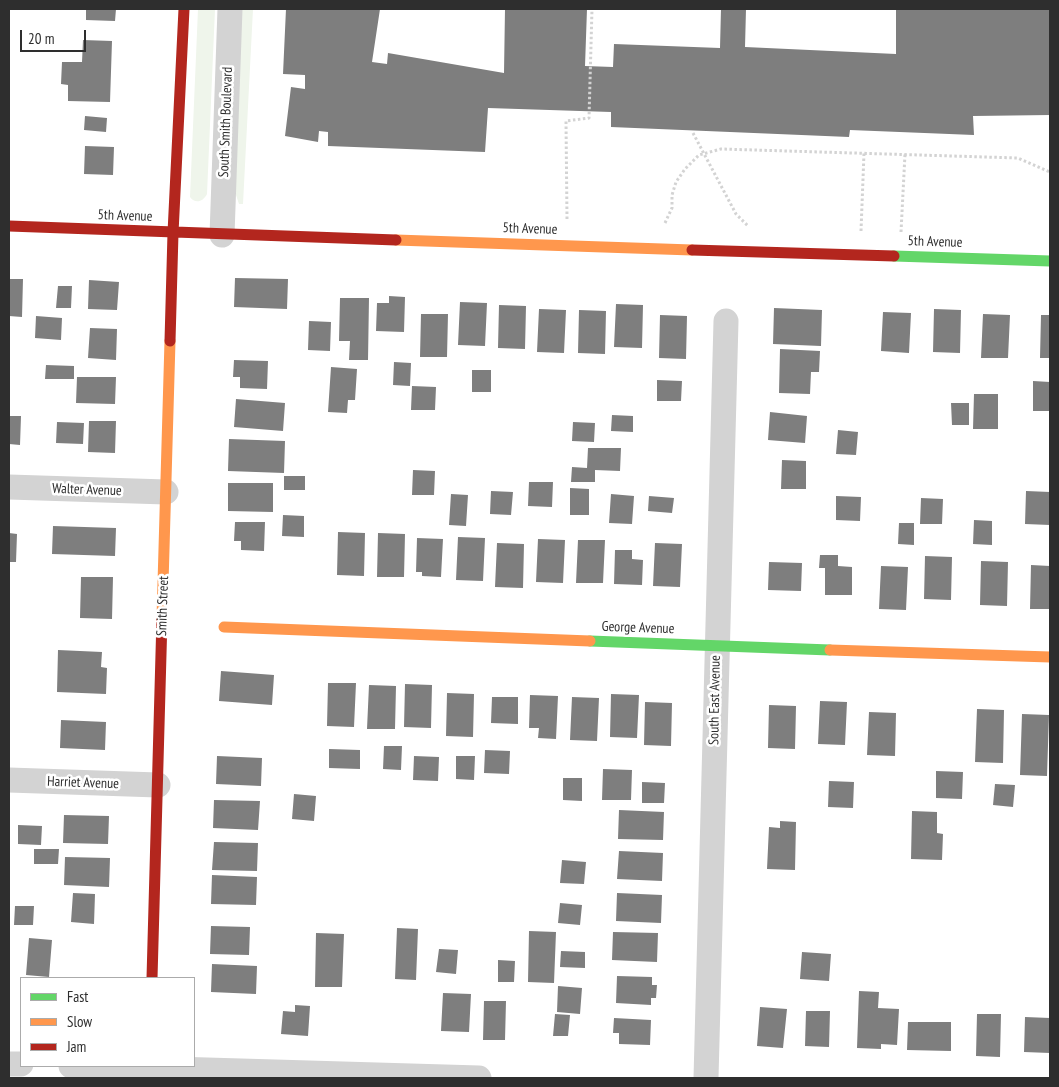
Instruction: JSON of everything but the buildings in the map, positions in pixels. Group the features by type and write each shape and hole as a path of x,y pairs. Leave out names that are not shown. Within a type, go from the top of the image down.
{"street":[{"path":"174,233 184,9"},
{"name":"South Smith Boulevard","path":"222,235 230,9"},
{"name":"5th Avenue","path":"9,226 222,235 1050,261"},
{"name":"Smith Street","path":"152,977 174,233"},
{"name":"South East Avenue","path":"706,1078 726,321"},
{"name":"Walter Avenue","path":"9,487 166,492"},
{"name":"George Avenue","path":"224,627 1050,657"},
{"name":"Harriet Avenue","path":"9,780 158,786"},
{"path":"86,1067 150,1071 479,1078"}],"path":[{"path":"566,219 566,121 589,118 592,9"},
{"path":"693,134 736,214 748,227"},
{"path":"665,223 672,208 672,195 676,182 699,155 721,148 1018,158 1050,172"},
{"path":"861,231 864,153"},
{"path":"900,233 905,154"}],"shaded area":[{"path":"198,9 215,9 207,194 203,199 194,201 190,197"},
{"path":"241,9 253,9 243,204 239,204 234,189"}],"traffic: fast":[{"path":"894,256 1050,261"},
{"path":"590,641 830,650"}],"traffic: slow":[{"path":"396,240 692,250"},
{"path":"162,618 170,341"},
{"path":"224,627 590,641"},
{"path":"830,650 1050,657"}],"traffic: jam":[{"path":"170,341 173,233 184,9"},
{"path":"9,226 396,240"},
{"path":"692,250 894,256"},
{"path":"152,977 162,618"}]}
